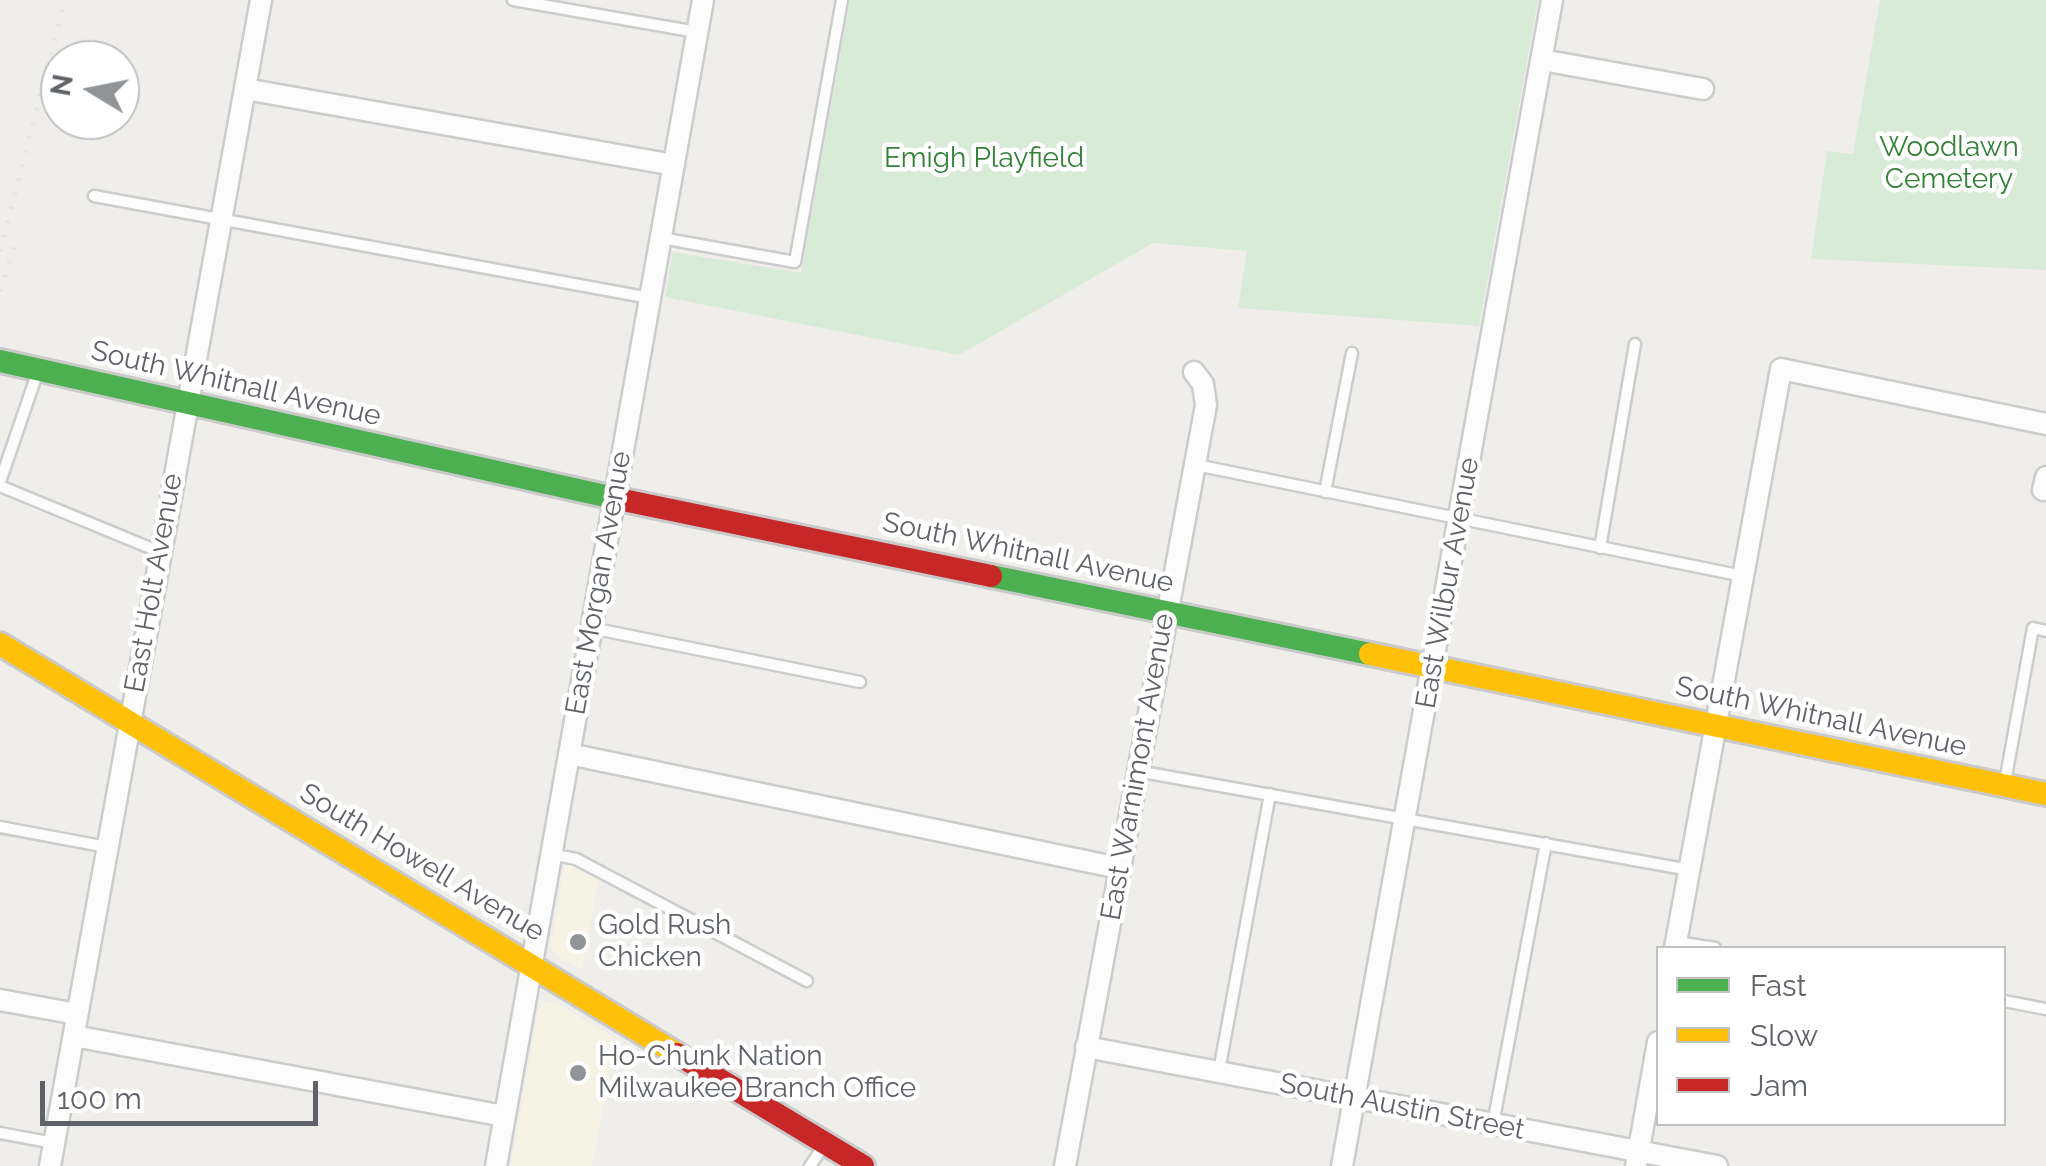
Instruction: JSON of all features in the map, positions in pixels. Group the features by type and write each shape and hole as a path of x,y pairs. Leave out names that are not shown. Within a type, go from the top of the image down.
{"street":[{"name":"East Holt Avenue","path":"50,1166 261,0"},
{"name":"East Morgan Avenue","path":"496,1166 703,0"},
{"name":"East Wilbur Avenue","path":"1342,1166 1552,0"},
{"path":"1542,60 1703,89"},
{"path":"244,89 674,164"},
{"name":"South Whitnall Avenue","path":"0,362 614,498 2046,794"},
{"path":"1676,945 1781,368 2046,424"},
{"name":"East Warnimont Avenue","path":"1064,1166 1165,612 1196,465 1206,394 1194,372"},
{"name":"South Howell Avenue","path":"0,644 863,1166"},
{"path":"569,754 1118,868"},
{"path":"0,1000 77,1014"},
{"path":"74,1036 504,1116"},
{"name":"South Austin Street","path":"1086,1048 1493,1124 1637,1159 1717,1166"},
{"path":"1637,1159 1656,1053"}],"lane":[{"path":"513,0 698,32"},
{"path":"661,238 795,262 842,0"},
{"path":"94,196 650,298"},
{"path":"1600,548 1636,344"},
{"path":"1325,492 1352,354"},
{"path":"34,369 34,394 0,484 160,552"},
{"path":"1196,465 1743,576"},
{"path":"592,628 860,682"},
{"path":"2004,785 2033,628 2046,631"},
{"path":"1136,771 1690,870"},
{"path":"1219,1072 1270,794"},
{"path":"0,827 107,847"},
{"path":"1493,1124 1546,843"},
{"path":"551,854 576,860 807,981"},
{"path":"2006,1001 2046,1009"},
{"path":"0,1133 54,1143"},
{"path":"810,1166 825,1143"}],"shaded area":[{"path":"574,865 599,878 582,970 559,957 551,947 564,866"},
{"path":"545,1002 555,1002 616,1039 592,1166 511,1166 538,1011"}],"green space":[{"name":"Emigh Playfield","path":"850,0 1538,0 1479,326 1238,308 1247,251 1153,243 959,355 665,297 673,252 801,273"},
{"name":"Woodlawn Cemetery","path":"1880,0 2046,0 2046,270 1811,259 1827,151 1853,154"}],"railway":[{"path":"0,251 65,0"},
{"path":"0,291 17,238"}],"traffic: fast":[{"path":"0,361 623,500"},
{"path":"991,576 1370,654"}],"traffic: slow":[{"path":"0,644 677,1054"},
{"path":"1370,654 2046,794"}],"traffic: jam":[{"path":"623,500 991,576"},
{"path":"677,1054 863,1166"}],"place":[{"name":"Gold Rush Chicken","path":"578,942"},
{"name":"Ho-Chunk Nation Milwaukee Branch Office","path":"578,1073"}]}
